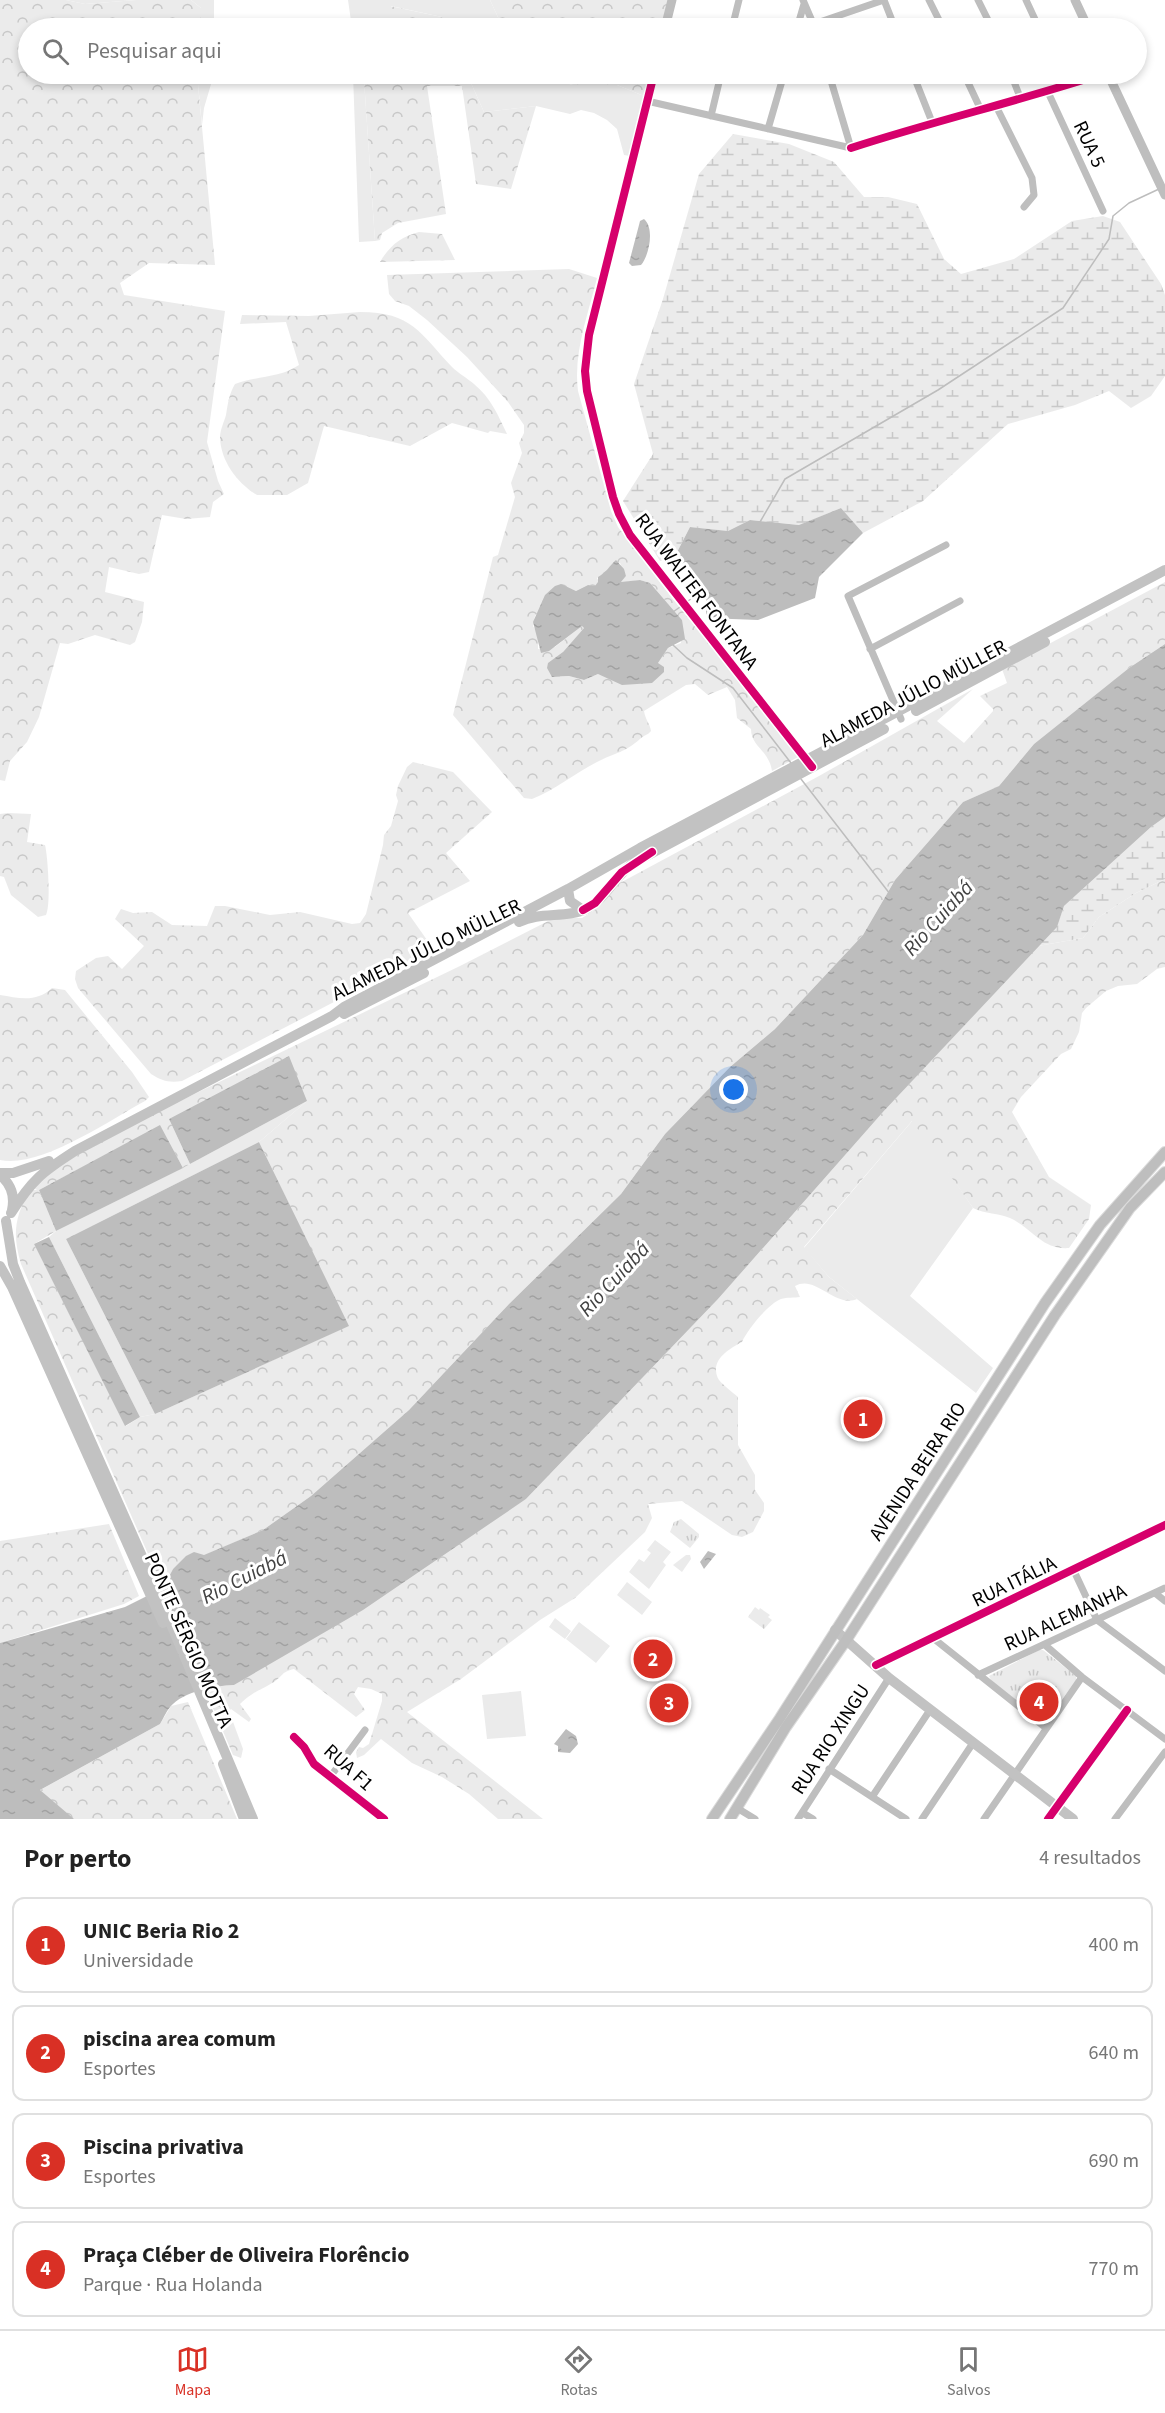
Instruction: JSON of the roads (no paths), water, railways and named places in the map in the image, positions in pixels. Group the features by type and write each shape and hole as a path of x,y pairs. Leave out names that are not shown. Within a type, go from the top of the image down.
{"main road":[{"name":"ALAMEDA JÚLIO MÜLLER","path":"900,716 960,678 1165,570"},
{"name":"ALAMEDA JÚLIO MÜLLER","path":"6,1220 41,1173 75,1151 162,1103 332,1016 344,1007 584,879 1165,579"},
{"name":"ALAMEDA JÚLIO MÜLLER","path":"332,1016 346,1014 370,1002 528,917 583,910 598,899 621,872 635,862 810,764"},
{"path":"584,879 591,879 597,884 598,899"},
{"path":"568,889 570,901 583,910"},
{"name":"ALAMEDA JÚLIO MÜLLER","path":"0,1174 13,1173 40,1165 75,1151"},
{"name":"AVENIDA BEIRA RIO","path":"730,1819 835,1630 1045,1303 1100,1225 1165,1152"},
{"name":"AVENIDA BEIRA RIO","path":"712,1819 847,1640 1055,1315 1130,1208 1165,1172"},
{"path":"0,1174 10,1186 12,1195 6,1220 13,1264 120,1518"},
{"path":"0,1266 12,1287 120,1518"},
{"path":"1056,1289 1057,1298 1065,1301"},
{"path":"1045,1303 1054,1305 1055,1315"},
{"path":"911,1513 916,1519 923,1520"},
{"name":"PONTE SÉRGIO MOTTA","path":"120,1518 230,1772"},
{"path":"835,1630 889,1678 1073,1819"},
{"path":"230,1772 244,1819"},
{"path":"230,1772 253,1819"}],"street":[{"path":"668,18 672,0"},
{"path":"734,18 739,0"},
{"path":"836,18 884,0 891,18"},
{"path":"929,0 938,18"},
{"path":"978,0 987,18"},
{"path":"1026,0 1034,18"},
{"path":"1076,0 1084,18"},
{"path":"803,2 811,18"},
{"path":"799,18 803,2"},
{"name":"RUA WALTER FONTANA","path":"651,84 589,335 585,371 587,391 613,498 630,535 810,764"},
{"path":"711,116 719,84"},
{"path":"768,129 781,84"},
{"path":"832,84 851,148"},
{"path":"917,84 932,122"},
{"path":"969,84 980,108"},
{"path":"1015,84 1020,97"},
{"path":"647,101 851,148 980,108 996,106 1020,97 1071,84"},
{"path":"1113,84 1165,195"},
{"name":"RUA 5","path":"1047,90 1103,211"},
{"path":"996,106 1032,178 1034,195 1024,207"},
{"path":"900,716 848,596 946,545"},
{"path":"870,649 960,601"},
{"name":"RUA ITÁLIA","path":"876,1665 1165,1525"},
{"path":"1074,1571 1097,1620 1165,1671"},
{"name":"RUA ALEMANHA","path":"978,1675 1165,1588"},
{"path":"1155,1593 1165,1601"},
{"path":"933,1638 1046,1728"},
{"path":"1045,1645 1082,1677 1165,1739"},
{"path":"984,1819 1082,1677"},
{"name":"RUA RIO XINGU","path":"801,1816 889,1678"},
{"path":"872,1797 930,1710"},
{"path":"1048,1819 1127,1710"},
{"path":"330,1777 366,1730"},
{"name":"RUA F1","path":"294,1737 304,1747 314,1764 384,1819"},
{"path":"922,1819 973,1743"},
{"path":"1115,1819 1165,1752"},
{"path":"830,1769 906,1819"},
{"path":"737,1808 755,1819"},
{"path":"801,1816 813,1819"}],"water":[{"path":"644,219 650,235 648,249 641,265 632,266 629,263 640,221"},
{"path":"841,508 863,533 819,577 815,598 758,620 706,618 706,591 673,560 690,527 728,531 750,520 799,525"},
{"path":"616,560 624,569 626,576 621,582 640,580 650,583 682,620 685,639 668,648 658,663 664,667 664,672 652,683 622,685 598,674 584,680 569,676 552,677 547,668 548,663 563,652 584,628 582,626 549,651 541,653 533,622 545,595 561,584 576,591 588,585 595,586 598,577"},
{"name":"Rio Cuiabá","path":"1165,644 1165,817 1064,906 1057,927 883,1112 718,1299 526,1499 363,1610 234,1685 209,1688 183,1697 170,1707 160,1724 40,1790 74,1819 0,1819 0,1643 125,1607 163,1588 173,1569 186,1556 194,1552 204,1555 263,1530 311,1496 409,1410 509,1304 621,1194 665,1134 730,1067 775,1029 863,935 895,880 963,802 999,786 1034,744 1129,668"},
{"path":"289,1056 307,1101 190,1164 169,1119"},
{"path":"160,1125 183,1168 56,1231 39,1190"},
{"path":"259,1142 349,1326 155,1414 66,1239"},
{"path":"49,1237 140,1417 125,1426 34,1244"},
{"path":"708,1551 716,1554 704,1569 700,1562"},
{"path":"659,1646 668,1652 655,1670 645,1664 641,1652 653,1653"},
{"path":"566,1729 576,1736 578,1744 570,1753 558,1752 558,1746 554,1744"}],"waterway":[{"path":"760,522 785,479 938,390 1063,308 1109,239 1113,216 1129,203 1159,189"},
{"path":"688,601 705,589"},
{"path":"673,612 680,607"},
{"path":"673,645 687,658 733,688 791,763"},
{"path":"801,779 890,894"}],"place":[{"name":"UNIC Beria Rio 2","path":"863,1419"},
{"name":"piscina area comum","path":"653,1659"},
{"name":"Praça Cléber de Oliveira Florêncio","path":"1039,1702"},
{"name":"Piscina privativa","path":"669,1703"}]}
